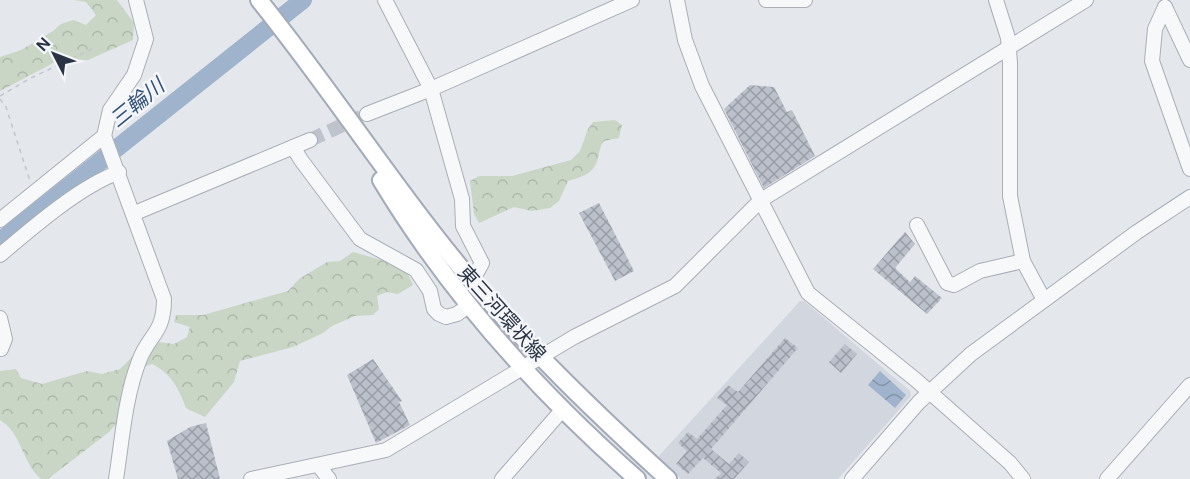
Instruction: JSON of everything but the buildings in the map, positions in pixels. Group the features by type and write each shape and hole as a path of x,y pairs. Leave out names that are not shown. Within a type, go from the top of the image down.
{"main road":[{"name":"東三河環状線","path":"260,1 354,130 472,280 576,394 668,479"},
{"name":"東三河環状線","path":"354,130 403,216 446,279 563,409 637,479"}],"street":[{"path":"116,479 139,361 160,328 164,315 164,299 135,213 106,138 110,110 134,75 146,39 136,0"},
{"path":"385,0 431,89 462,199 463,226 482,263 472,280"},
{"path":"367,114 431,89 632,0"},
{"path":"677,0 685,40 695,68 808,293 929,392 1010,463 1023,479"},
{"path":"766,0 805,0"},
{"path":"996,0 1009,48 1010,196 1023,261 1044,300"},
{"path":"251,479 386,450 574,337 684,280 761,200 1086,0"},
{"path":"1167,2 1190,60"},
{"path":"1167,2 1155,29 1152,62 1190,169"},
{"path":"0,220 106,138"},
{"path":"135,213 310,140"},
{"path":"293,147 300,160 360,239 416,270 430,291 434,309 439,314 446,317 457,314 468,306"},
{"path":"0,255 69,202 118,169"},
{"path":"852,479 929,392 971,354 1170,208 1190,197"},
{"path":"917,225 947,283 954,285 980,271 1023,261"},
{"path":"0,318 5,339 1,349"},
{"path":"1107,479 1190,385"},
{"path":"502,479 563,409"},
{"path":"319,466 329,479"}],"path":[{"path":"42,188 36,189 32,185 6,106 0,97 31,78 92,49"}],"shaded area":[{"path":"800,301 804,301 910,391 911,396 838,479 681,479 657,458"}],"green space":[{"path":"74,0 117,0 134,23 133,40 88,60 61,59 0,91 0,57 21,50 61,24 73,20 86,25 96,15 86,2"},
{"path":"615,120 622,125 619,138 604,141 594,168 568,181 559,201 550,208 532,211 514,207 479,223 474,214 470,181 479,176 512,176 571,160 580,151 593,122"},
{"path":"353,252 392,263 407,272 413,285 398,294 387,292 377,296 379,309 373,315 355,316 293,347 240,361 234,382 205,417 186,408 174,382 159,368 152,364 133,371 117,423 109,432 48,479 41,479 35,472 13,432 0,420 0,371 16,369 21,378 42,384 87,371 102,374 120,369 136,353 150,350 159,342 174,344 187,337 190,327 174,322 176,315 203,315 288,291 299,279 327,262 340,261"}],"water":[{"path":"880,371 906,395 895,408 868,385"}],"waterway":[{"name":"三輪川","path":"0,241 303,0"}],"tunnel":[{"path":"310,140 367,114"}]}
